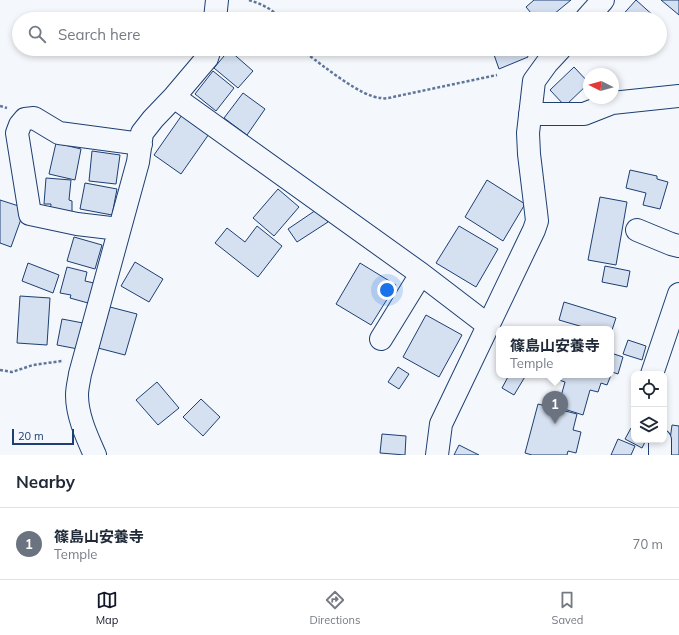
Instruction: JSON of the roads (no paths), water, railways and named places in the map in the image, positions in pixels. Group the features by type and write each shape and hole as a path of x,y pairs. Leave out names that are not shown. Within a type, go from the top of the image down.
{"street":[{"path":"216,12 217,0"},
{"path":"592,12 603,0"},
{"path":"95,455 86,434 78,402 77,395 80,374 138,162 142,133 208,56"},
{"path":"437,455 440,424 489,326 537,221 528,133 534,81 554,56"},
{"path":"174,96 421,274 489,326"},
{"path":"530,114 584,114 612,103 679,96"},
{"path":"119,229 77,224 30,214 17,133 20,125 25,119 34,118 59,132 141,144"},
{"path":"637,230 679,246"},
{"path":"381,339 421,274"},
{"path":"653,371 679,294"},
{"path":"660,443 660,455"}],"place":[{"name":"篠島山安養寺","path":"555,424"}]}
